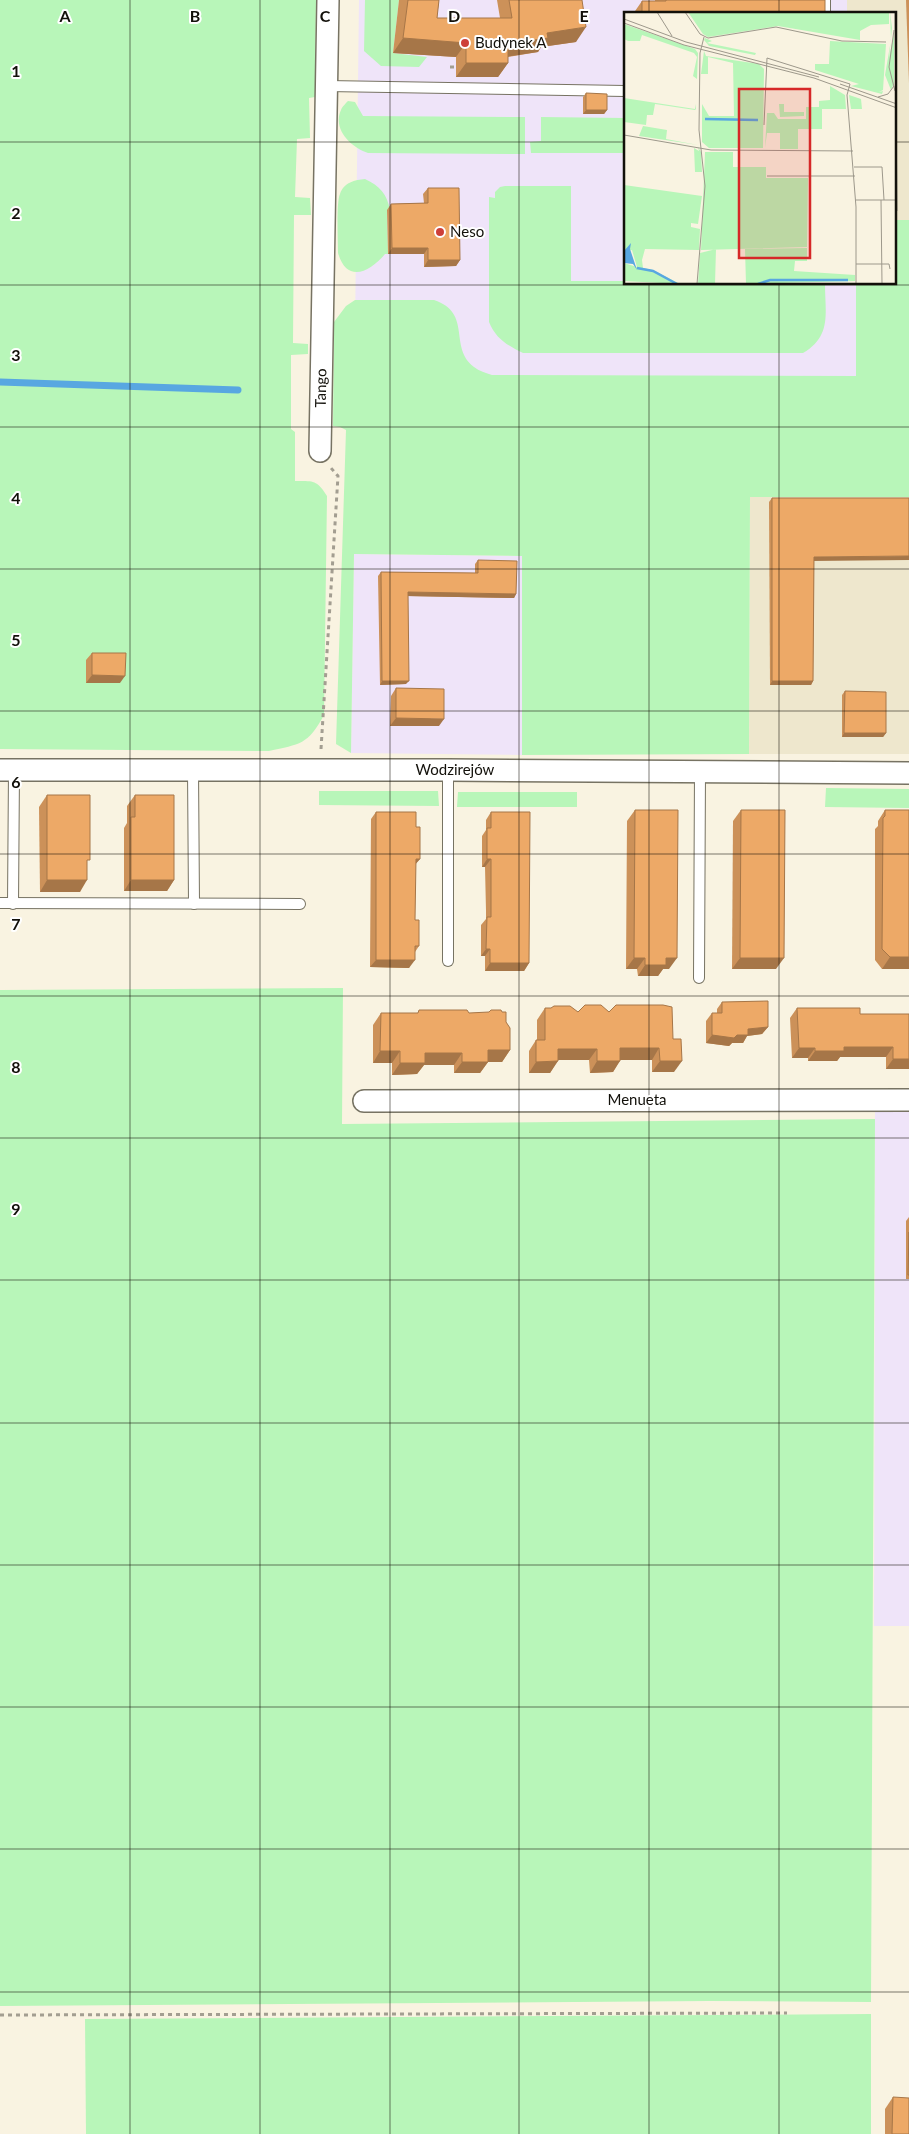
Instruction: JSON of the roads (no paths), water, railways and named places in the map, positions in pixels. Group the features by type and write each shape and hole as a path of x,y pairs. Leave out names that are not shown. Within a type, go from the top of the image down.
{"street":[{"name":"Tango","path":"320,451 328,0"},
{"name":"Wodzirejów","path":"7,770 909,773"},
{"name":"Menueta","path":"364,1101 909,1100"}],"lane":[{"path":"327,86 624,91"},
{"path":"7,770 13,904"},
{"path":"193,770 194,904"},
{"path":"448,770 448,961"},
{"path":"699,978 700,771"},
{"path":"0,904 300,904"}],"waterway":[{"path":"0,382 238,390"}],"place":[{"name":"Budynek A","path":"465,43"},
{"name":"Neso","path":"440,232"}]}
